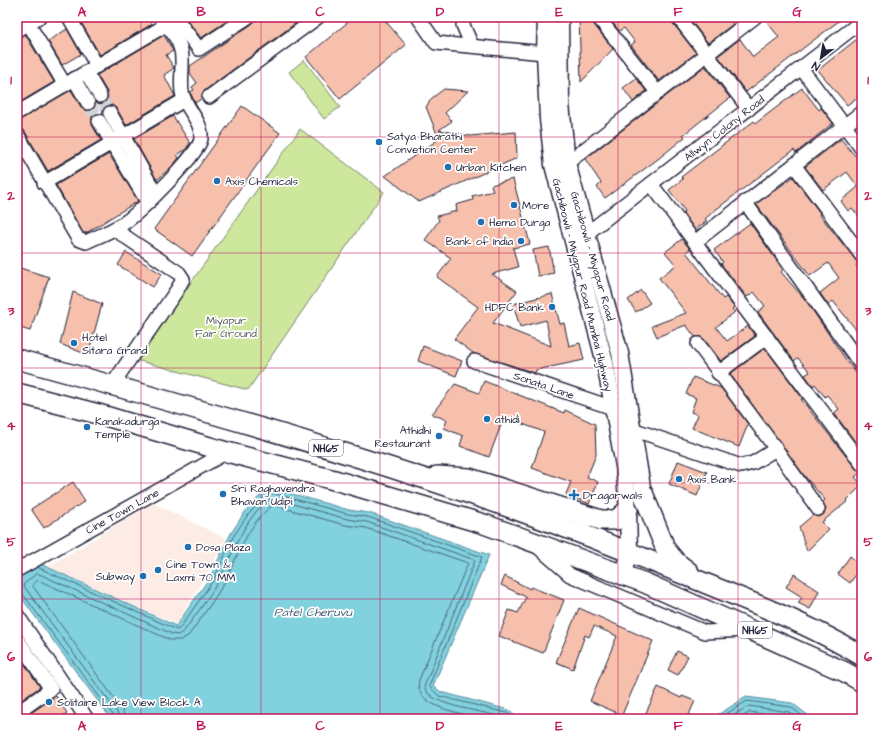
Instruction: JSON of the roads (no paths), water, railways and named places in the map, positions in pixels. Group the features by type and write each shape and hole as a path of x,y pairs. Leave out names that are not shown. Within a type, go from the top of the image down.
{"highway":[{"name":"NH65","path":"17,359 112,385 416,475 629,551 817,631 836,640 862,656"},
{"name":"NH65","path":"17,393 102,415 227,452 338,481 484,524 645,583 752,629 845,672 862,682"},
{"path":"416,475 469,478 601,520 616,520 628,510"},
{"path":"644,493 666,550 676,562 703,582"}],"main road":[{"name":"Gachibowli - Miyapur Road Mumbai Highway","path":"546,17 545,53 548,119 553,165 605,363 624,466 628,510 629,551 623,574"},
{"name":"Gachibowli - Miyapur Road","path":"560,17 561,104 567,163 620,353 644,493"},
{"path":"645,583 652,561"}],"street":[{"path":"69,17 92,69 100,96"},
{"path":"167,20 199,49 248,17"},
{"path":"209,97 318,17"},
{"path":"418,17 436,43 545,53"},
{"path":"598,17 657,92"},
{"path":"678,17 749,108"},
{"path":"567,163 756,17"},
{"path":"17,113 92,69 167,20"},
{"path":"17,134 44,183 81,242 86,242 125,223 148,203 195,151 201,140 200,126 184,100 181,86 182,50 167,20"},
{"path":"32,21 70,82 88,104"},
{"name":"Allwyn Colony Road","path":"586,234 862,21"},
{"path":"463,25 472,46"},
{"path":"801,68 862,149"},
{"path":"44,183 184,100"},
{"path":"695,242 862,112"},
{"path":"110,113 156,194"},
{"path":"99,121 148,203"},
{"path":"794,165 862,256"},
{"path":"651,184 862,464"},
{"path":"745,202 862,366"},
{"path":"112,385 180,285 183,278 179,273 114,229"},
{"path":"718,373 767,337"},
{"path":"698,344 718,373 776,449 818,509"},
{"name":"Sonata Lane","path":"474,361 613,408"},
{"path":"632,429 741,466 753,463 776,449"},
{"name":"Cine Town Lane","path":"17,570 227,452"},
{"path":"532,542 570,575 705,632 752,629"},
{"path":"17,615 83,718"},
{"path":"17,639 51,689 17,713"}],"water":[{"name":"Patel Cheruvu","path":"268,487 349,510 369,513 489,555 433,686 441,692 509,710 521,719 111,719 17,592 17,578 34,561 176,626 210,577 230,535 244,513"},
{"path":"746,697 792,703 813,719 711,719"}],"tunnel":[{"path":"100,96 110,113"},
{"path":"88,103 99,121"}],"place":[{"name":"Satya Bharathi Convetion Center","path":"379,142"},
{"name":"Urban Kitchen","path":"448,167"},
{"name":"Axis Chemicals","path":"217,181"},
{"name":"More","path":"514,205"},
{"name":"Hema Durga","path":"481,222"},
{"name":"Bank of India","path":"521,241"},
{"name":"HDFC Bank","path":"552,307"},
{"name":"Hotel Sitara Grand","path":"74,343"},
{"name":"athidi","path":"487,419"},
{"name":"Kanakadurga Temple","path":"87,427"},
{"name":"Athidhi Restaurant","path":"439,436"},
{"name":"Axis Bank","path":"679,479"},
{"name":"Sri Raghavendra Bhavan Udipi","path":"223,494"},
{"name":"Dr.agarwals","path":"574,495"},
{"name":"Dosa Plaza","path":"188,547"},
{"name":"Cine Town & Laxmi 70 MM","path":"158,570"},
{"name":"Subway","path":"143,576"},
{"name":"Solitaire Lake View Block A","path":"49,702"}],"park label":[{"name":"Miyapur Fair Ground","path":"226,326"}]}
